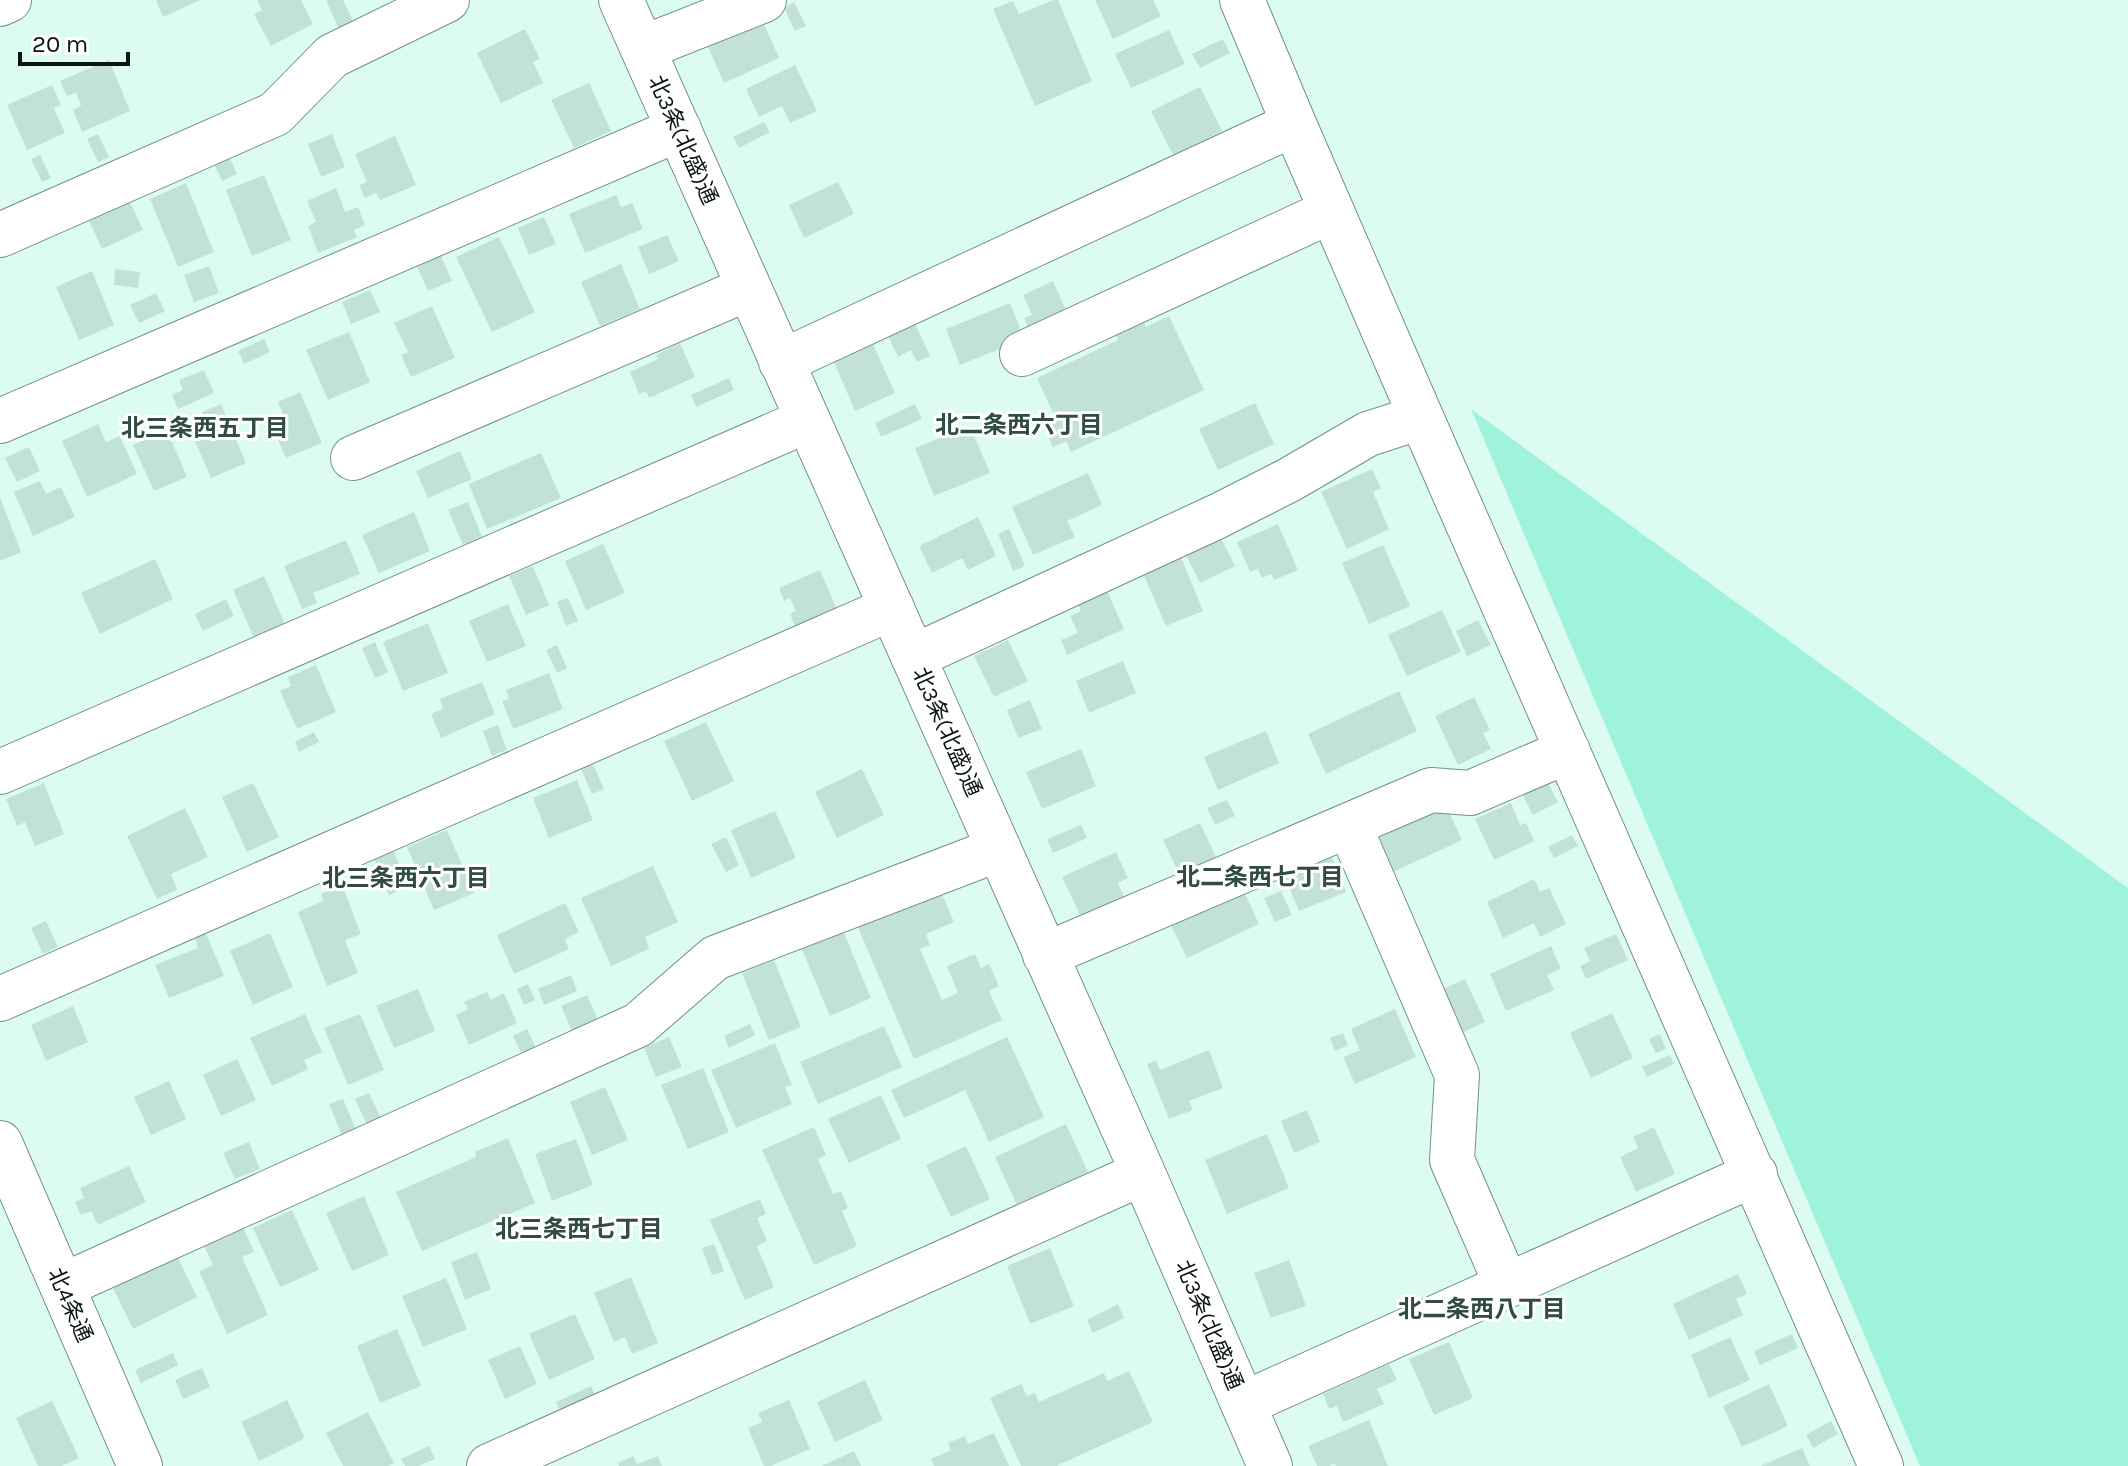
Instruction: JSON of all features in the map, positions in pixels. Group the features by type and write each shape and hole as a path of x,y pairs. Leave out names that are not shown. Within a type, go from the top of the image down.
{"street":[{"path":"0,4 9,0"},
{"path":"0,235 275,114 332,56 447,0"},
{"name":"北3条(北盛)通","path":"621,0 1143,1173 1270,1466"},
{"path":"643,48 764,0"},
{"path":"1242,0 1331,211 1881,1466"},
{"path":"781,362 1294,124"},
{"path":"0,421 679,129"},
{"path":"1022,354 1331,211"},
{"path":"353,458 749,288"},
{"path":"913,657 1218,516 1289,480 1368,434 1421,417"},
{"path":"0,772 808,420"},
{"path":"0,999 892,608"},
{"path":"1045,955 1431,790 1470,793 1568,751"},
{"path":"1349,825 1457,1075 1452,1160 1507,1286"},
{"path":"62,1286 638,1025 715,958 999,849"},
{"name":"北4条通","path":"0,1143 140,1466"},
{"path":"489,1466 1143,1173"},
{"path":"1243,1404 1755,1174"}],"green space":[{"path":"1471,409 2128,888 2128,1466 1920,1466"}],"building":[{"path":"156,0 200,0 163,17"},
{"path":"257,0 301,0 313,24 271,46 254,14 262,10"},
{"path":"326,0 343,0 355,25 340,32"},
{"path":"1058,0 1092,81 1035,106 993,9 1013,1 1019,14"},
{"path":"1095,0 1153,0 1161,16 1113,39"},
{"path":"794,2 806,26 795,31 784,8"},
{"path":"762,19 779,58 724,83 707,44"},
{"path":"525,29 540,59 533,62 543,83 501,103 477,53"},
{"path":"1169,30 1185,64 1131,88 1115,54"},
{"path":"1223,39 1230,53 1200,68 1192,54"},
{"path":"109,60 130,111 82,132 73,110 81,106 76,93 67,96 60,81"},
{"path":"795,65 817,111 790,123 782,106 759,117 746,89"},
{"path":"589,83 611,131 574,148 551,100"},
{"path":"52,85 61,105 54,108 65,133 27,150 7,105"},
{"path":"1200,87 1222,131 1173,155 1151,111"},
{"path":"764,122 770,132 739,148 733,137"},
{"path":"98,134 109,157 98,162 87,139"},
{"path":"332,134 345,167 321,177 308,144"},
{"path":"395,136 416,185 380,200 376,193 365,198 359,185 367,182 355,154"},
{"path":"225,148 237,174 222,181 210,155"},
{"path":"40,155 51,178 42,182 31,159"},
{"path":"264,175 291,240 252,256 226,190"},
{"path":"838,182 854,214 804,238 789,205"},
{"path":"186,183 214,252 178,267 150,199"},
{"path":"336,188 345,212 358,207 365,225 354,230 357,237 318,253 308,226 316,222 307,201"},
{"path":"616,195 621,207 632,203 643,229 585,253 569,214"},
{"path":"128,198 143,230 102,249 87,216"},
{"path":"544,217 556,244 529,255 518,228"},
{"path":"667,235 679,261 649,274 638,247"},
{"path":"499,237 535,312 492,332 456,257"},
{"path":"440,254 452,281 428,291 416,264"},
{"path":"621,264 640,309 600,326 581,282"},
{"path":"209,266 219,293 194,302 184,275"},
{"path":"115,269 140,272 138,288 114,285"},
{"path":"92,271 114,325 79,340 56,287"},
{"path":"1053,281 1069,317 1031,334 1024,318 1032,315 1023,295"},
{"path":"370,290 380,312 351,324 342,302"},
{"path":"156,293 165,311 139,323 130,305"},
{"path":"1010,303 1024,339 960,365 946,329"},
{"path":"432,306 455,358 411,377 401,355 408,352 394,323"},
{"path":"1141,316 1146,327 1169,316 1204,390 1071,452 1066,441 1053,447 1041,421 1054,415 1037,378 1118,340 1113,329"},
{"path":"913,319 930,356 917,362 911,350 898,357 886,331"},
{"path":"349,332 370,382 328,400 306,350"},
{"path":"264,339 270,352 244,364 238,351"},
{"path":"680,343 695,377 649,398 646,391 639,394 630,372 658,359 656,355"},
{"path":"873,344 895,393 855,411 834,362"},
{"path":"204,370 214,393 178,409 172,395 183,390 179,380"},
{"path":"729,378 734,390 696,407 691,395"},
{"path":"300,392 322,443 286,458 269,419 283,414 278,402"},
{"path":"1255,403 1274,444 1218,470 1199,429"},
{"path":"221,404 246,463 211,478 188,425 205,418 202,412"},
{"path":"915,404 922,419 881,437 875,423"},
{"path":"98,424 106,442 120,436 137,474 87,497 62,441"},
{"path":"970,426 990,473 934,496 915,448"},
{"path":"167,430 187,477 154,491 133,445"},
{"path":"29,447 40,471 17,482 5,458"},
{"path":"460,451 472,479 428,498 416,471"},
{"path":"541,453 561,498 487,529 469,484"},
{"path":"1372,469 1381,488 1373,492 1389,529 1347,549 1321,492"},
{"path":"1088,473 1102,505 1067,521 1075,537 1033,555 1012,507"},
{"path":"40,481 46,494 61,487 75,517 33,536 14,492"},
{"path":"0,497 21,552 0,561"},
{"path":"468,502 482,537 463,545 448,510"},
{"path":"414,512 430,551 379,573 362,535"},
{"path":"978,517 996,556 968,570 962,558 932,573 919,546"},
{"path":"1278,524 1298,570 1274,580 1271,574 1262,578 1258,569 1250,572 1237,542"},
{"path":"1009,529 1025,566 1013,571 998,534"},
{"path":"1218,532 1235,566 1200,583 1183,549"},
{"path":"346,540 360,574 313,593 317,603 302,609 284,566"},
{"path":"603,544 625,593 586,610 565,561"},
{"path":"1383,545 1410,606 1369,624 1342,563"},
{"path":"1181,557 1203,611 1166,626 1143,573"},
{"path":"155,559 173,599 100,634 81,593"},
{"path":"533,566 549,605 526,615 509,576"},
{"path":"820,570 838,612 797,631 790,614 796,611 790,598 784,601 779,588"},
{"path":"264,576 285,624 254,638 233,590"},
{"path":"1104,584 1124,629 1067,655 1061,640 1078,633 1070,616 1081,611 1075,597"},
{"path":"568,598 578,621 566,626 557,602"},
{"path":"226,599 234,616 203,631 195,614"},
{"path":"508,604 526,646 487,662 469,621"},
{"path":"1442,610 1461,652 1407,676 1388,635"},
{"path":"1478,620 1491,645 1467,656 1456,631"},
{"path":"428,623 448,673 403,691 383,642"},
{"path":"1008,640 1028,681 994,697 974,656"},
{"path":"375,642 388,672 375,678 362,648"},
{"path":"557,645 567,668 557,673 546,650"},
{"path":"1123,661 1136,693 1089,713 1076,681"},
{"path":"316,665 336,712 297,729 280,691 291,686 288,677"},
{"path":"549,673 563,709 513,729 502,701 509,699 506,690"},
{"path":"482,682 495,714 441,738 431,714 443,709 440,699"},
{"path":"1399,691 1417,731 1326,774 1308,734"},
{"path":"1474,697 1490,730 1483,733 1491,749 1458,765 1435,716"},
{"path":"1030,700 1042,729 1018,738 1007,710"},
{"path":"706,722 734,781 692,801 664,741"},
{"path":"498,725 507,750 492,756 483,731"},
{"path":"1266,731 1279,763 1218,790 1204,757"},
{"path":"314,732 319,742 299,752 295,742"},
{"path":"1081,749 1096,786 1042,809 1026,772"},
{"path":"593,764 604,789 592,794 581,769"},
{"path":"862,769 884,815 837,838 815,792"},
{"path":"1546,779 1558,802 1533,815 1521,792"},
{"path":"577,780 593,820 549,838 533,798"},
{"path":"44,783 64,834 35,846 25,822 17,826 6,799"},
{"path":"253,783 279,837 247,852 222,797"},
{"path":"1227,800 1235,816 1215,825 1207,808"},
{"path":"1511,803 1520,825 1526,823 1534,841 1494,860 1475,819"},
{"path":"1446,806 1462,840 1391,873 1376,839 1385,835 1383,829"},
{"path":"185,808 208,857 171,874 177,890 157,899 127,836"},
{"path":"775,811 796,858 751,878 731,830"},
{"path":"1200,823 1216,857 1202,864 1204,870 1182,880 1163,840"},
{"path":"1081,825 1087,838 1053,853 1047,839"},
{"path":"447,830 474,893 434,910 407,847"},
{"path":"1572,835 1578,846 1554,858 1548,847"},
{"path":"726,837 739,865 726,872 711,844"},
{"path":"1328,848 1346,892 1299,911 1281,868"},
{"path":"393,849 408,887 389,895 373,857"},
{"path":"1116,852 1128,878 1118,883 1126,902 1083,921 1062,877"},
{"path":"653,866 678,922 645,937 649,949 611,966 581,898"},
{"path":"1534,879 1540,892 1549,888 1566,924 1540,937 1534,923 1503,938 1487,902"},
{"path":"342,885 361,934 345,940 358,973 327,986 298,912 323,901 321,894"},
{"path":"1243,889 1259,924 1187,958 1170,923"},
{"path":"940,890 954,922 926,934 930,945 920,949 942,1000 958,993 947,966 975,954 981,968 989,964 999,986 989,991 1002,1020 914,1059 857,925"},
{"path":"1281,891 1292,915 1275,922 1264,898"},
{"path":"565,903 579,932 565,939 569,949 514,974 497,935"},
{"path":"46,921 58,947 43,954 31,928"},
{"path":"842,928 871,998 830,1016 800,945"},
{"path":"205,931 224,976 169,998 155,965 198,948 194,935"},
{"path":"270,933 293,987 253,1005 230,951"},
{"path":"1616,934 1628,960 1586,979 1580,966 1590,961 1584,948"},
{"path":"1551,946 1561,969 1547,975 1554,990 1506,1011 1490,974"},
{"path":"774,960 801,1027 769,1040 742,973"},
{"path":"571,975 577,991 544,1005 538,989"},
{"path":"1465,979 1485,1022 1451,1038 1443,989"},
{"path":"528,984 535,1000 524,1005 517,989"},
{"path":"418,989 435,1031 394,1048 376,1006"},
{"path":"487,992 491,1000 504,993 517,1023 469,1045 456,1015 468,1009 464,1002"},
{"path":"587,995 598,1020 572,1031 561,1006"},
{"path":"73,1006 88,1042 46,1061 31,1025"},
{"path":"1395,1009 1416,1057 1355,1084 1343,1057 1360,1050 1351,1029"},
{"path":"1612,1013 1633,1058 1591,1078 1570,1033"},
{"path":"305,1014 322,1052 304,1060 308,1069 272,1086 250,1038"},
{"path":"360,1014 384,1070 348,1085 324,1028"},
{"path":"750,1024 755,1035 729,1048 724,1036"},
{"path":"884,1026 902,1067 818,1104 800,1062"},
{"path":"527,1029 538,1053 524,1059 513,1036"},
{"path":"1343,1033 1348,1045 1335,1051 1330,1038"},
{"path":"1660,1034 1666,1049 1656,1053 1649,1039"},
{"path":"669,1037 682,1067 656,1077 644,1048"},
{"path":"1007,1037 1044,1117 989,1142 965,1090 904,1118 891,1090"},
{"path":"775,1043 792,1085 785,1087 792,1104 736,1128 711,1070"},
{"path":"1209,1050 1223,1088 1189,1101 1193,1110 1169,1119 1147,1064 1156,1061 1160,1070"},
{"path":"1670,1055 1674,1064 1647,1077 1642,1067"},
{"path":"237,1059 256,1100 221,1116 203,1075"},
{"path":"703,1068 729,1132 688,1149 661,1085"},
{"path":"169,1081 186,1119 151,1135 134,1097"},
{"path":"605,1087 628,1140 592,1155 570,1102"},
{"path":"369,1093 381,1118 367,1125 355,1099"},
{"path":"881,1095 901,1139 849,1163 828,1119"},
{"path":"343,1099 357,1132 343,1138 329,1104"},
{"path":"1307,1110 1320,1142 1294,1153 1281,1121"},
{"path":"1066,1124 1088,1172 1017,1205 995,1157"},
{"path":"814,1127 826,1155 818,1159 833,1194 841,1191 848,1208 842,1211 857,1246 814,1265 762,1150"},
{"path":"1654,1127 1675,1174 1636,1192 1620,1157 1638,1148 1633,1137"},
{"path":"1267,1134 1289,1188 1227,1214 1205,1160"},
{"path":"508,1138 535,1203 422,1251 396,1192 476,1157 475,1152"},
{"path":"576,1139 593,1185 552,1201 535,1154"},
{"path":"249,1142 260,1169 235,1179 223,1153"},
{"path":"966,1146 990,1199 951,1217 926,1165"},
{"path":"129,1166 146,1202 98,1225 91,1211 81,1215 75,1202 84,1198 80,1188"},
{"path":"364,1196 389,1255 352,1271 326,1213"},
{"path":"760,1199 766,1214 757,1218 767,1241 757,1246 774,1287 745,1300 710,1220"},
{"path":"292,1210 319,1270 280,1287 253,1228"},
{"path":"241,1223 254,1252 242,1257 268,1315 227,1334 199,1271 213,1265 202,1241"},
{"path":"714,1244 724,1271 712,1275 702,1248"},
{"path":"1050,1248 1074,1306 1030,1324 1007,1266"},
{"path":"477,1252 491,1289 465,1300 451,1262"},
{"path":"176,1254 197,1297 133,1329 112,1286"},
{"path":"1289,1260 1306,1306 1271,1318 1254,1273"},
{"path":"1738,1274 1747,1294 1736,1299 1743,1315 1689,1340 1673,1304"},
{"path":"631,1277 658,1343 632,1354 625,1337 614,1342 594,1293"},
{"path":"446,1278 467,1329 423,1347 402,1296"},
{"path":"1118,1304 1124,1318 1093,1333 1087,1320"},
{"path":"575,1314 595,1359 549,1380 529,1334"},
{"path":"397,1329 421,1386 380,1403 357,1346"},
{"path":"1792,1334 1798,1348 1760,1365 1754,1351"},
{"path":"1730,1337 1750,1380 1709,1398 1691,1355"},
{"path":"1449,1342 1473,1398 1434,1415 1409,1359"},
{"path":"520,1346 537,1384 505,1399 488,1360"},
{"path":"173,1353 178,1365 141,1383 135,1370"},
{"path":"1389,1364 1397,1380 1377,1389 1384,1404 1343,1422 1337,1406 1329,1409 1323,1394"},
{"path":"202,1368 210,1387 183,1399 175,1380"},
{"path":"1129,1371 1153,1422 1056,1466 1021,1466 990,1398 1021,1384 1027,1396 1035,1393 1039,1402 1104,1373 1107,1381"},
{"path":"865,1380 883,1420 835,1442 817,1402"},
{"path":"1769,1384 1788,1426 1742,1447 1723,1406"},
{"path":"591,1386 596,1397 561,1413 556,1402"},
{"path":"287,1400 305,1438 259,1461 241,1422"},
{"path":"789,1400 810,1449 764,1466 748,1428 762,1422 758,1413"},
{"path":"52,1401 79,1458 62,1466 38,1466 16,1418"},
{"path":"368,1412 394,1463 388,1466 343,1466 326,1433"},
{"path":"1369,1420 1388,1466 1336,1466 1335,1463 1317,1466 1308,1446"},
{"path":"1831,1421 1838,1434 1813,1448 1806,1435"},
{"path":"994,1433 1009,1466 934,1466 931,1459 951,1450 948,1443 965,1436 968,1444"},
{"path":"429,1446 435,1459 418,1466 405,1466 401,1459"},
{"path":"1802,1448 1810,1466 1760,1466"},
{"path":"854,1451 861,1466 822,1466"},
{"path":"633,1456 637,1464 658,1456 662,1466 619,1466 618,1463"}],"district":[{"name":"北二条西六丁目","path":"1019,425"},
{"name":"北三条西五丁目","path":"205,428"},
{"name":"北二条西七丁目","path":"1260,877"},
{"name":"北三条西六丁目","path":"406,878"},
{"name":"北三条西七丁目","path":"579,1229"},
{"name":"北二条西八丁目","path":"1482,1309"}]}
